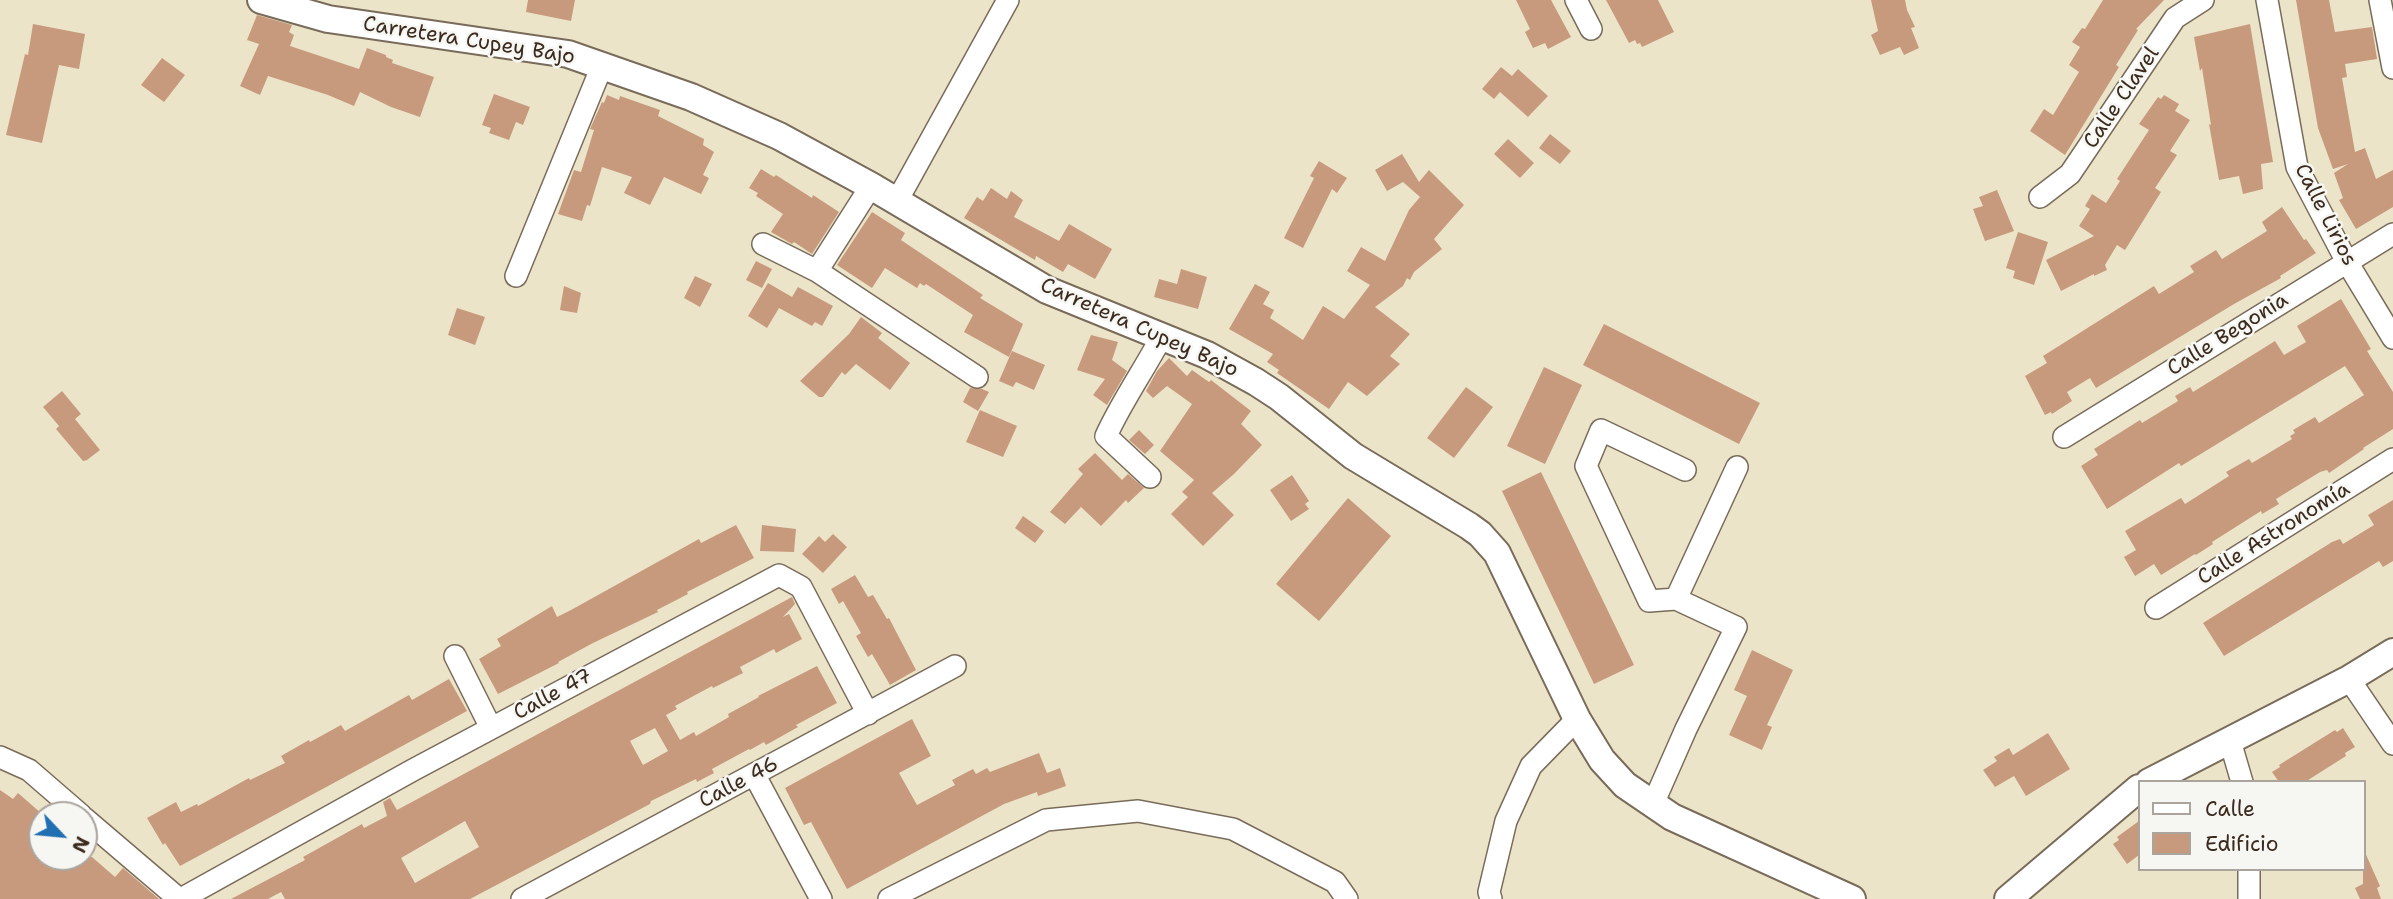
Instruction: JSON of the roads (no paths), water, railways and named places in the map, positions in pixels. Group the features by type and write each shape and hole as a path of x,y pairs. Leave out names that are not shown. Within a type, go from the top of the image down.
{"street":[{"name":"Carretera Cupey Bajo","path":"261,0 328,19 568,54 691,97 766,131 871,186 1047,290 1207,355 1256,382 1353,456 1480,534 1497,553 1577,719 1602,760 1625,785 1672,817 1852,899"},
{"path":"897,201 1008,0"},
{"path":"1576,0 1591,29"},
{"name":"Calle Clavel","path":"2040,197 2070,174 2175,18 2203,0"},
{"name":"Calle Lirios","path":"2267,0 2297,167 2347,262 2393,338"},
{"path":"2380,0 2393,68"},
{"path":"516,276 603,66"},
{"path":"817,271 871,186"},
{"name":"Calle Begonia","path":"2064,437 2393,234"},
{"path":"763,244 817,271 977,377"},
{"path":"1150,477 1107,436 1122,402 1162,336"},
{"path":"1653,804 1736,626 1676,599 1649,601 1586,466 1601,430 1685,470"},
{"name":"Calle Astronomía","path":"2155,608 2393,459"},
{"path":"1676,599 1737,467"},
{"name":"Calle 47","path":"180,899 491,727 779,575 801,587 868,714"},
{"path":"2154,780 2349,679 2393,652"},
{"path":"455,656 491,727"},
{"name":"Calle 46","path":"523,899 955,666"},
{"path":"2349,679 2393,744"},
{"path":"1491,899 1489,892 1506,821 1531,766 1577,719"},
{"path":"2230,741 2241,780"},
{"path":"0,757 29,770 65,801"},
{"path":"754,775 821,899"},
{"path":"2008,899 2138,789"},
{"path":"889,899 1046,820 1138,811 1233,829 1335,883 1347,899"},
{"path":"98,830 180,899"},
{"path":"2249,871 2249,899"}]}
